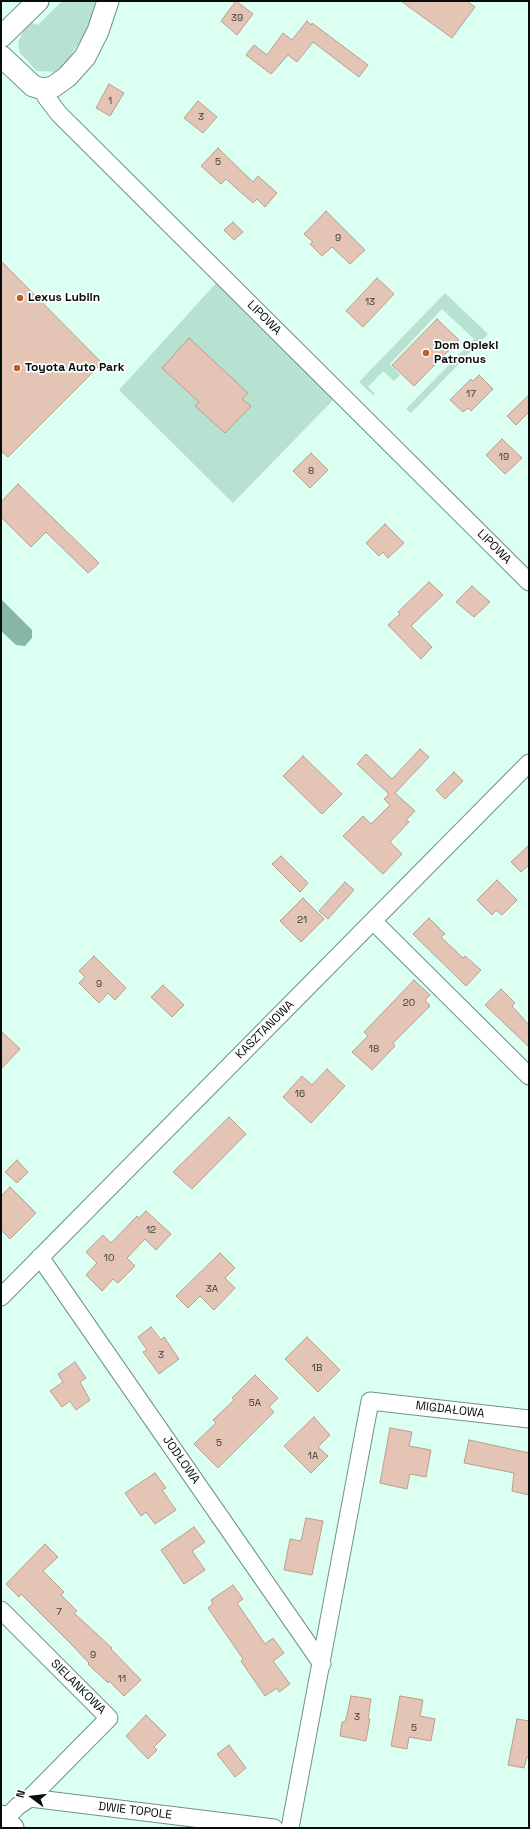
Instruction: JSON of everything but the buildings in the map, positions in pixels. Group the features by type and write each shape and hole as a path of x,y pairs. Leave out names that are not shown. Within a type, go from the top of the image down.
{"street":[{"path":"1,37 38,1"},
{"path":"1,56 29,83 43,89 53,87 66,77 85,57 98,31 108,1"},
{"name":"LIPOWA","path":"43,89 46,97 59,114 529,582"},
{"name":"KASZTANOWA","path":"1,1297 529,762"},
{"path":"373,921 529,1076"},
{"name":"JODŁOWA","path":"40,1257 322,1664"},
{"name":"MIGDAŁOWA","path":"322,1664 370,1401 529,1419"},
{"name":"SIELANKOWA","path":"1,1610 109,1718 30,1798"},
{"path":"290,1828 322,1664"},
{"path":"6,1821 18,1806 30,1798"},
{"name":"DWIE TOPOLE","path":"30,1798 274,1828"}],"shaded area":[{"path":"62,1 98,1 83,37 68,60 57,72 37,71 20,53 18,42 23,32 32,23 38,25"},
{"path":"218,281 336,397 233,503 119,390"},
{"path":"445,293 488,334 411,413 406,409 474,339 442,309 390,364 400,375 394,381 383,371 368,387 375,394 373,395 359,382"},
{"path":"1,599 32,630 32,638 25,646 16,645 1,631"}],"place":[{"name":"Lexus Lublin","path":"20,298"},
{"name":"Dom Opieki Patronus","path":"426,353"},
{"name":"Toyota Auto Park","path":"17,368"}]}
